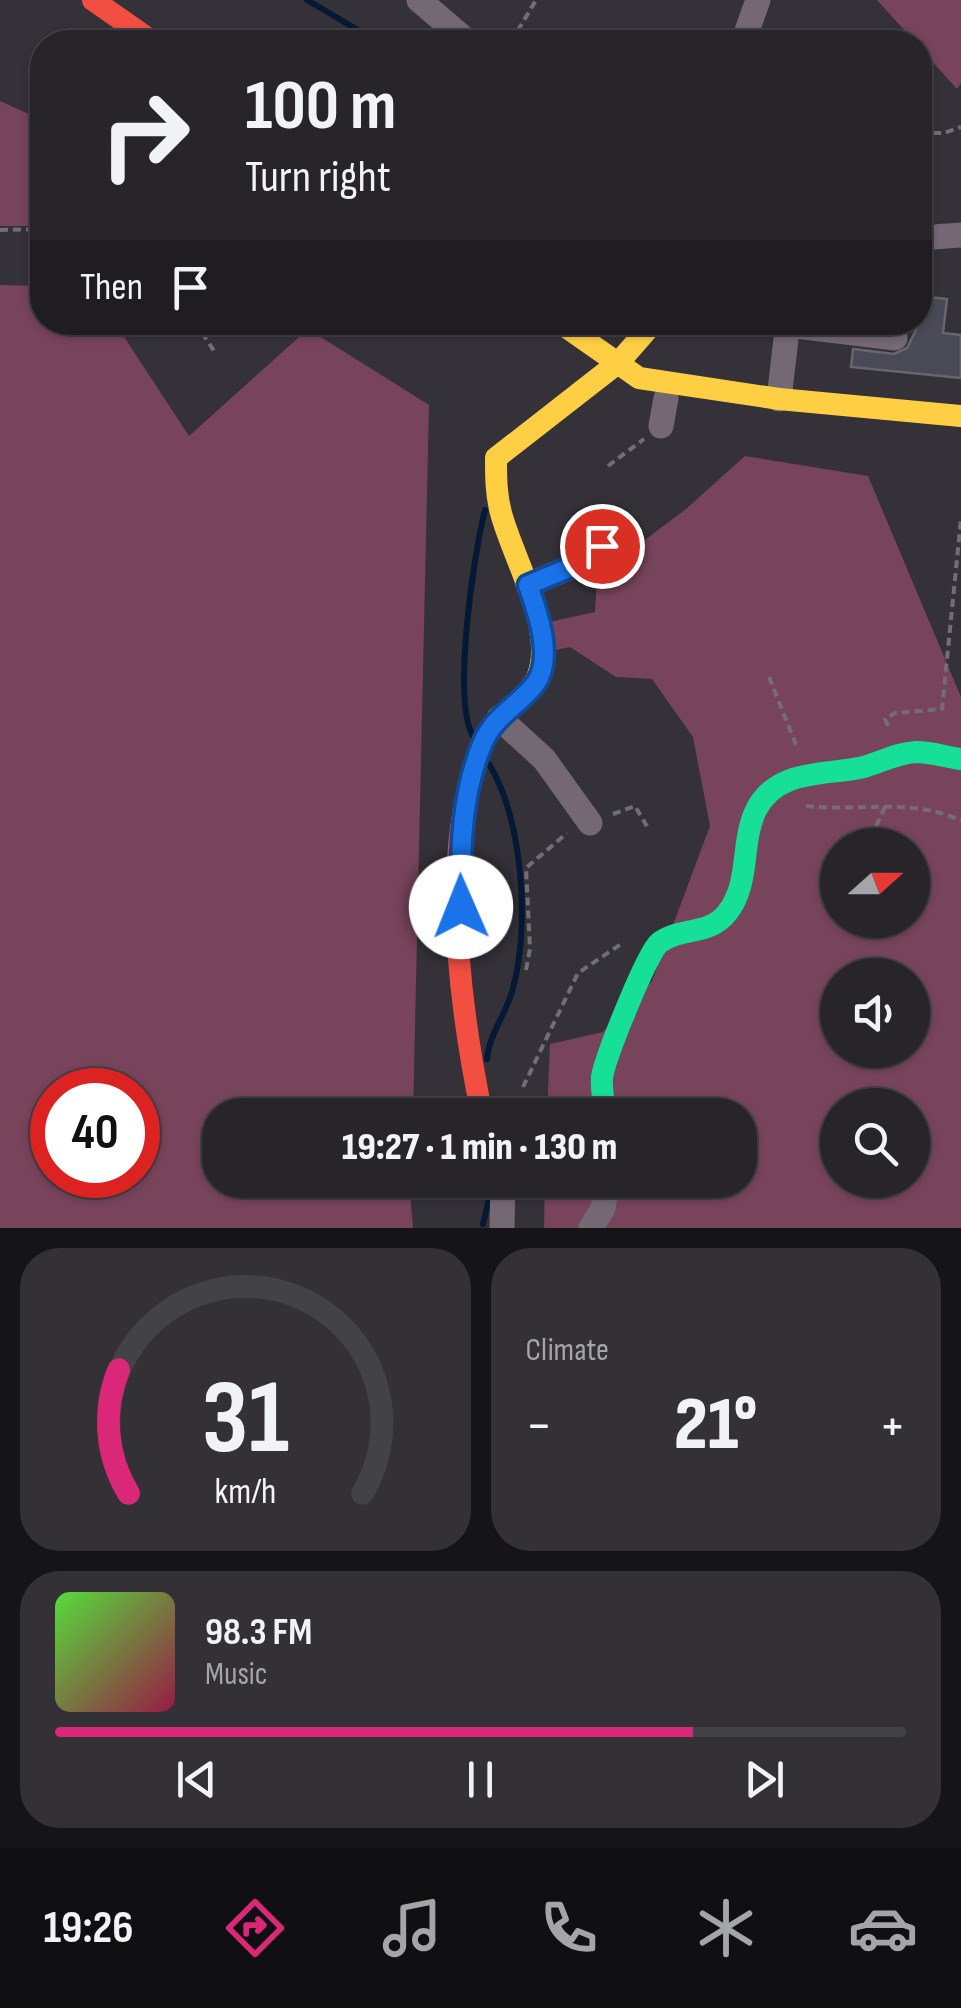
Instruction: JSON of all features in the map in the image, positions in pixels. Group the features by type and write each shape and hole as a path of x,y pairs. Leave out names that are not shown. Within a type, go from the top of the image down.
{"street":[{"path":"93,0 137,30"},
{"path":"419,0 454,30"},
{"path":"747,30 758,0"},
{"path":"932,237 961,234"},
{"path":"932,251 961,252"},
{"path":"578,335 639,378 779,399 961,416"},
{"path":"479,1098 467,1028 461,840 486,737 499,718 536,682 542,668 540,620 501,515 496,458 619,362 643,335"},
{"path":"779,399 787,335"},
{"path":"872,335 895,338"},
{"path":"662,426 666,398"},
{"path":"528,585 583,562 602,546"},
{"path":"499,718 544,759 589,821"},
{"path":"604,1098 602,1078 614,1040 655,946 668,936 702,934 726,914 737,896 752,822 764,798 776,787 809,772 860,768 912,752 961,759"},
{"path":"502,1198 502,1228"},
{"path":"591,1228 605,1198"}],"path":[{"path":"519,30 536,0"},
{"path":"932,134 944,134 961,127"},
{"path":"0,230 30,229"},
{"path":"204,335 216,354"},
{"path":"608,466 662,426"},
{"path":"891,731 885,720 895,713 942,708 961,519"},
{"path":"770,678 786,726 809,772"},
{"path":"764,798 778,806 909,806 961,821"},
{"path":"526,970 530,949 526,868 589,821 634,806 648,828"},
{"path":"876,828 886,808"},
{"path":"523,1087 578,973 623,943 651,930 660,928 668,936"}],"shaded area":[{"path":"877,0 961,0 961,83 957,89 932,61 932,30 904,30"},
{"path":"0,101 30,115 30,226 0,226"},
{"path":"0,285 30,286 30,335 123,335 189,436 301,335 318,335 429,405 413,1098 202,1098 202,1198 410,1198 413,1228 0,1228"},
{"path":"745,456 868,476 961,697 961,1228 544,1228 545,1198 757,1198 757,1098 548,1098 550,1044 603,1032 652,981 710,826 693,737 652,679 616,677 570,647 551,651 549,622 595,612 597,576 686,509"}],"building":[{"path":"932,297 947,299 943,333 961,335 961,378 851,367 853,349 894,354 907,348 914,335 932,335"}],"waterway":[{"path":"307,0 358,30"},
{"path":"474,738 467,720 464,662 475,559 485,510"},
{"path":"487,1059 513,988 522,905 516,843 489,764"},
{"path":"483,1224 489,1198"}],"traffic: fast":[{"path":"603,1098 605,1066 645,965 659,943 712,925 727,913 743,876 751,823 765,796 789,780 864,767 909,753 961,759"}],"traffic: slow":[{"path":"578,335 639,378 779,399 961,416"},
{"path":"537,678 542,659 538,617 501,513 496,458 619,362 643,335"}],"traffic: jam":[{"path":"93,0 136,30"},
{"path":"479,1098 460,977 457,878 461,831 469,785 483,743 494,725 537,678"}],"route":[{"path":"461,907 461,840 478,760 486,737 504,711 536,682 542,668 540,620 528,585 583,562 602,546"}]}
